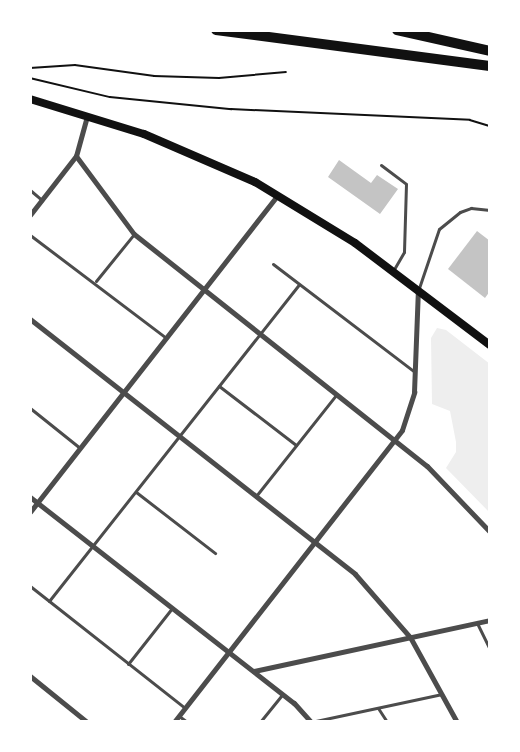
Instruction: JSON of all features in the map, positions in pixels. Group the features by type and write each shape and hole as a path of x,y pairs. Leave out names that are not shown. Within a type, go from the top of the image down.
{"highway":[{"path":"216,30 490,66"},
{"path":"245,30 322,44"},
{"path":"397,30 490,51"}],"main road":[{"path":"30,99 87,116 192,153 278,195 393,271 490,345"}],"street":[{"path":"30,215 76,156 87,116"},
{"path":"76,156 134,234 395,441 445,483 490,532"},
{"path":"30,512 278,195"},
{"path":"174,722 395,441 413,403 418,290"},
{"path":"30,319 355,574 410,637 458,722"},
{"path":"30,497 283,694 311,722"},
{"path":"254,671 490,620"},
{"path":"30,676 87,722"}],"lane":[{"path":"381,165 406,184 404,252 393,271"},
{"path":"30,190 42,200"},
{"path":"418,290 439,229 450,218 471,208 490,210"},
{"path":"96,281 134,234"},
{"path":"30,235 96,281 166,338"},
{"path":"273,264 415,372"},
{"path":"49,601 299,285"},
{"path":"219,386 296,446"},
{"path":"256,496 336,395"},
{"path":"30,408 80,448"},
{"path":"136,492 214,553"},
{"path":"30,586 185,708"},
{"path":"128,664 172,608"},
{"path":"477,623 490,650"},
{"path":"260,722 283,694"},
{"path":"311,722 444,694"},
{"path":"378,708 387,722"},
{"path":"179,716 187,722"}],"path":[{"path":"30,68 75,65 153,76 219,78 286,72"},
{"path":"30,78 110,97 231,109 470,120 490,126"}],"shaded area":[{"path":"437,328 446,330 490,364 490,513 446,468 456,452 456,442 450,411 432,404 431,338"}],"building":[{"path":"339,160 371,183 377,175 398,189 380,214 328,177"},
{"path":"477,231 490,241 490,291 485,298 448,269"}]}
